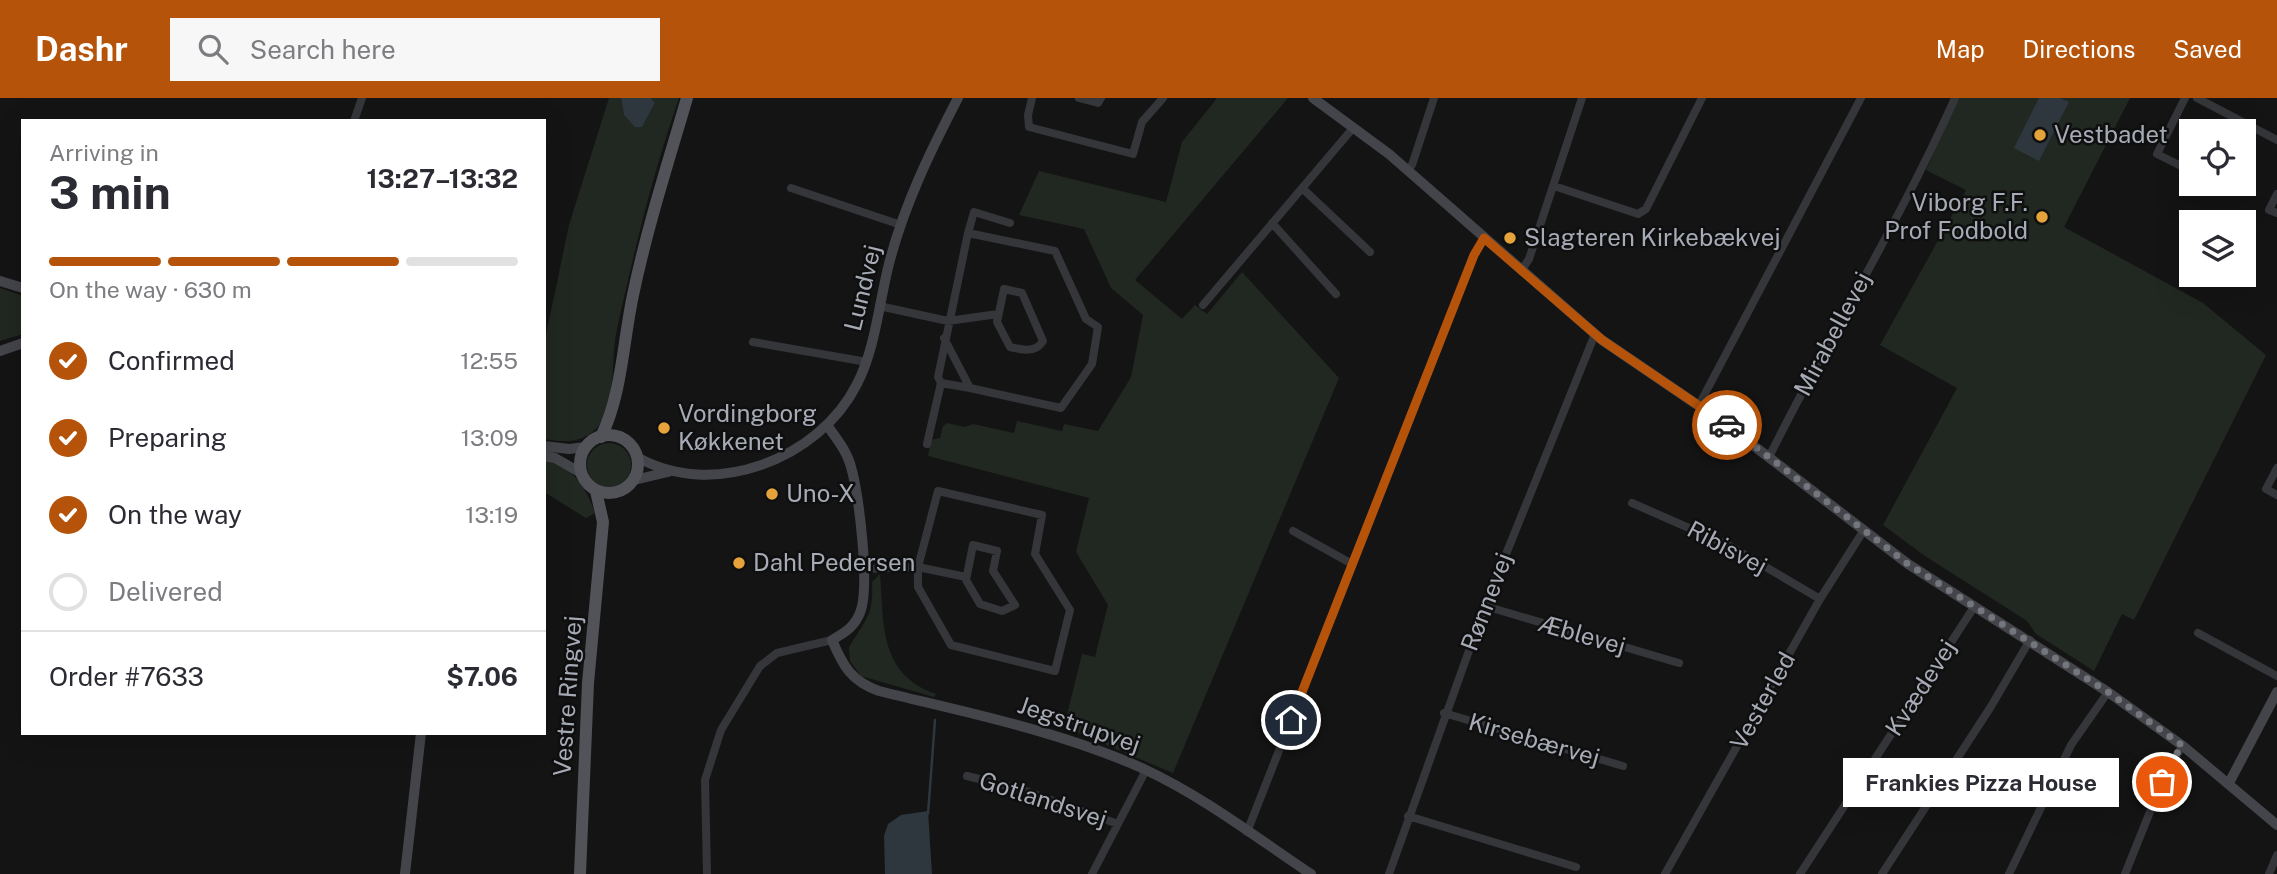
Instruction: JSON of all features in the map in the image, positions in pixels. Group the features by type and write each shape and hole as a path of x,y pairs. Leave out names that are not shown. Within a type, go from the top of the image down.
{"main road":[{"path":"615,404 624,439 637,457 638,469 634,480 618,492 596,491 582,473 580,460 586,447 601,437 615,404 622,349 648,229 687,98"},
{"path":"601,437 624,439"},
{"name":"Vestre Ringvej","path":"580,874 587,683 603,522 596,491"},
{"name":"Vestre Ringvej","path":"603,522 618,492"}],"street":[{"path":"355,119 362,98"},
{"name":"Lundvej","path":"637,457 671,471 708,474 737,471 764,464 804,444 827,425 845,404 867,362 901,225 919,177 957,98"},
{"path":"1032,98 1028,115 1029,127 1133,154 1142,122 1163,98"},
{"path":"1079,98 1098,103 1101,98"},
{"path":"1313,98 1407,170 1595,334 1642,370 1699,405 1864,530 1974,607 2030,640 2108,692 2183,746 2277,825"},
{"path":"1407,170 1412,165 1434,98"},
{"path":"1521,271 1529,259 1582,98"},
{"path":"1554,186 1638,214 1646,209 1702,98"},
{"path":"1699,405 1861,98"},
{"name":"Mirabellevej","path":"1769,457 1807,380 1922,171 1955,98"},
{"path":"2179,165 2157,154 2185,98"},
{"path":"2197,98 2276,136"},
{"path":"1203,305 1353,128"},
{"name":"Lundvej","path":"791,188 901,225"},
{"path":"1302,188 1370,252"},
{"path":"2277,194 2269,209 2277,214"},
{"path":"968,233 1055,251 1086,319 1098,327 1092,364 1061,408 941,383 937,377 944,338 968,233 974,212 1010,223"},
{"path":"1272,223 1336,294"},
{"path":"1247,832 1474,255 1484,238"},
{"path":"0,281 21,287"},
{"path":"1004,289 1022,293 1043,341 1041,346 1026,351 1010,347 997,322 998,314 1004,289"},
{"path":"879,306 948,321 998,314"},
{"name":"Rønnevej","path":"1389,874 1444,713 1595,334"},
{"path":"944,338 970,388"},
{"name":"Lundvej","path":"753,342 867,362"},
{"path":"0,351 21,344"},
{"path":"927,444 941,383"},
{"path":"707,874 705,780 720,730 760,667 777,653 832,640 850,629 860,614 865,596 857,488 851,464 827,425"},
{"path":"546,446 569,449 586,447"},
{"path":"546,456 555,458 582,473"},
{"path":"2277,468 2266,489 2277,495"},
{"name":"Lundvej","path":"634,480 671,471"},
{"path":"938,491 1042,515 1035,554 1070,610 1055,671 951,645 918,587 918,567 938,491"},
{"name":"Ribisvej","path":"1632,503 1730,546 1820,599"},
{"name":"Vesterled","path":"1665,874 1820,599 1864,530"},
{"path":"1293,531 1352,564"},
{"path":"973,545 997,551 993,571 1015,605 1002,611 980,604 966,577 973,545"},
{"path":"864,569 918,567 966,577"},
{"name":"Æblevej","path":"1485,606 1679,663"},
{"name":"Kvædevej","path":"1800,874 1974,607"},
{"path":"2198,633 2277,676"},
{"name":"Jegstrupvej","path":"832,640 848,674 861,685 1058,736 1146,770 1194,796 1311,874"},
{"path":"1882,874 1990,709 2030,640"},
{"path":"2009,874 2071,745 2108,692"},
{"path":"2229,783 2277,692"},
{"name":"Kirsebærvej","path":"1444,713 1623,766"},
{"path":"405,874 421,735"},
{"path":"2125,874 2168,767 2183,746"},
{"name":"Gotlandsvej","path":"1096,873 1146,770"},
{"name":"Gotlandsvej","path":"967,776 1020,789 1118,824"},
{"path":"1408,816 1576,867"},
{"path":"2269,874 2277,855"}],"shaded area":[{"path":"609,98 621,98 624,115 636,127 642,127 655,103 651,98 679,98 652,183 630,271 615,340 606,414 589,435 576,440 560,441 546,439 546,334 569,225"},
{"path":"621,98 651,98 655,103 642,127 635,127 624,115"},
{"path":"1217,98 1288,98 1135,280 1182,319 1195,305 1207,314 1242,272 1339,378 1173,773 1064,727 1082,654 1095,657 1108,605 1076,552 1089,498 928,456 931,440 940,438 943,426 947,423 965,427 973,424 1014,433 1017,421 1062,431 1064,424 1098,431 1131,377 1143,315 1111,288 1084,229 1019,215 1039,171 1166,202 1182,142"},
{"path":"1959,98 2130,98 2064,227 2203,303 2266,355 2134,620 2122,614 2094,671 2036,634 2027,621 1925,556 1883,525 1957,388 1880,345 1966,190 1926,170"},
{"path":"2039,98 2060,98 2069,102 2039,161 2014,148"},
{"path":"0,288 21,295 21,335 0,341"},
{"path":"609,443 624,450 631,465 624,480 609,487 594,480 587,465 594,450"},
{"path":"546,460 570,472 582,486 595,513 586,518 546,493"},
{"path":"880,574 884,629 894,661 917,685 936,694 934,697 861,676 850,661 849,647 870,610 872,582"},
{"path":"928,811 932,874 885,874 884,836 888,824 901,815"}],"waterway":[{"path":"928,814 935,720"}],"way so far":[{"path":"1727,425 1908,564 2030,640 2183,746 2173,758 2162,782"}],"place":[{"name":"Vestbadet","path":"2040,135"},
{"name":"Viborg F.F. Prof Fodbold","path":"2042,217"},
{"name":"Slagteren Kirkebækvej","path":"1510,238"},
{"name":"Vordingborg Køkkenet","path":"664,428"},
{"name":"Uno-X","path":"772,494"},
{"name":"Dahl Pedersen","path":"739,563"},
{"name":"Frankies Pizza House","path":"2162,782"}],"route":[{"path":"1291,720 1474,255 1484,238 1602,340 1642,370 1727,425"}]}
